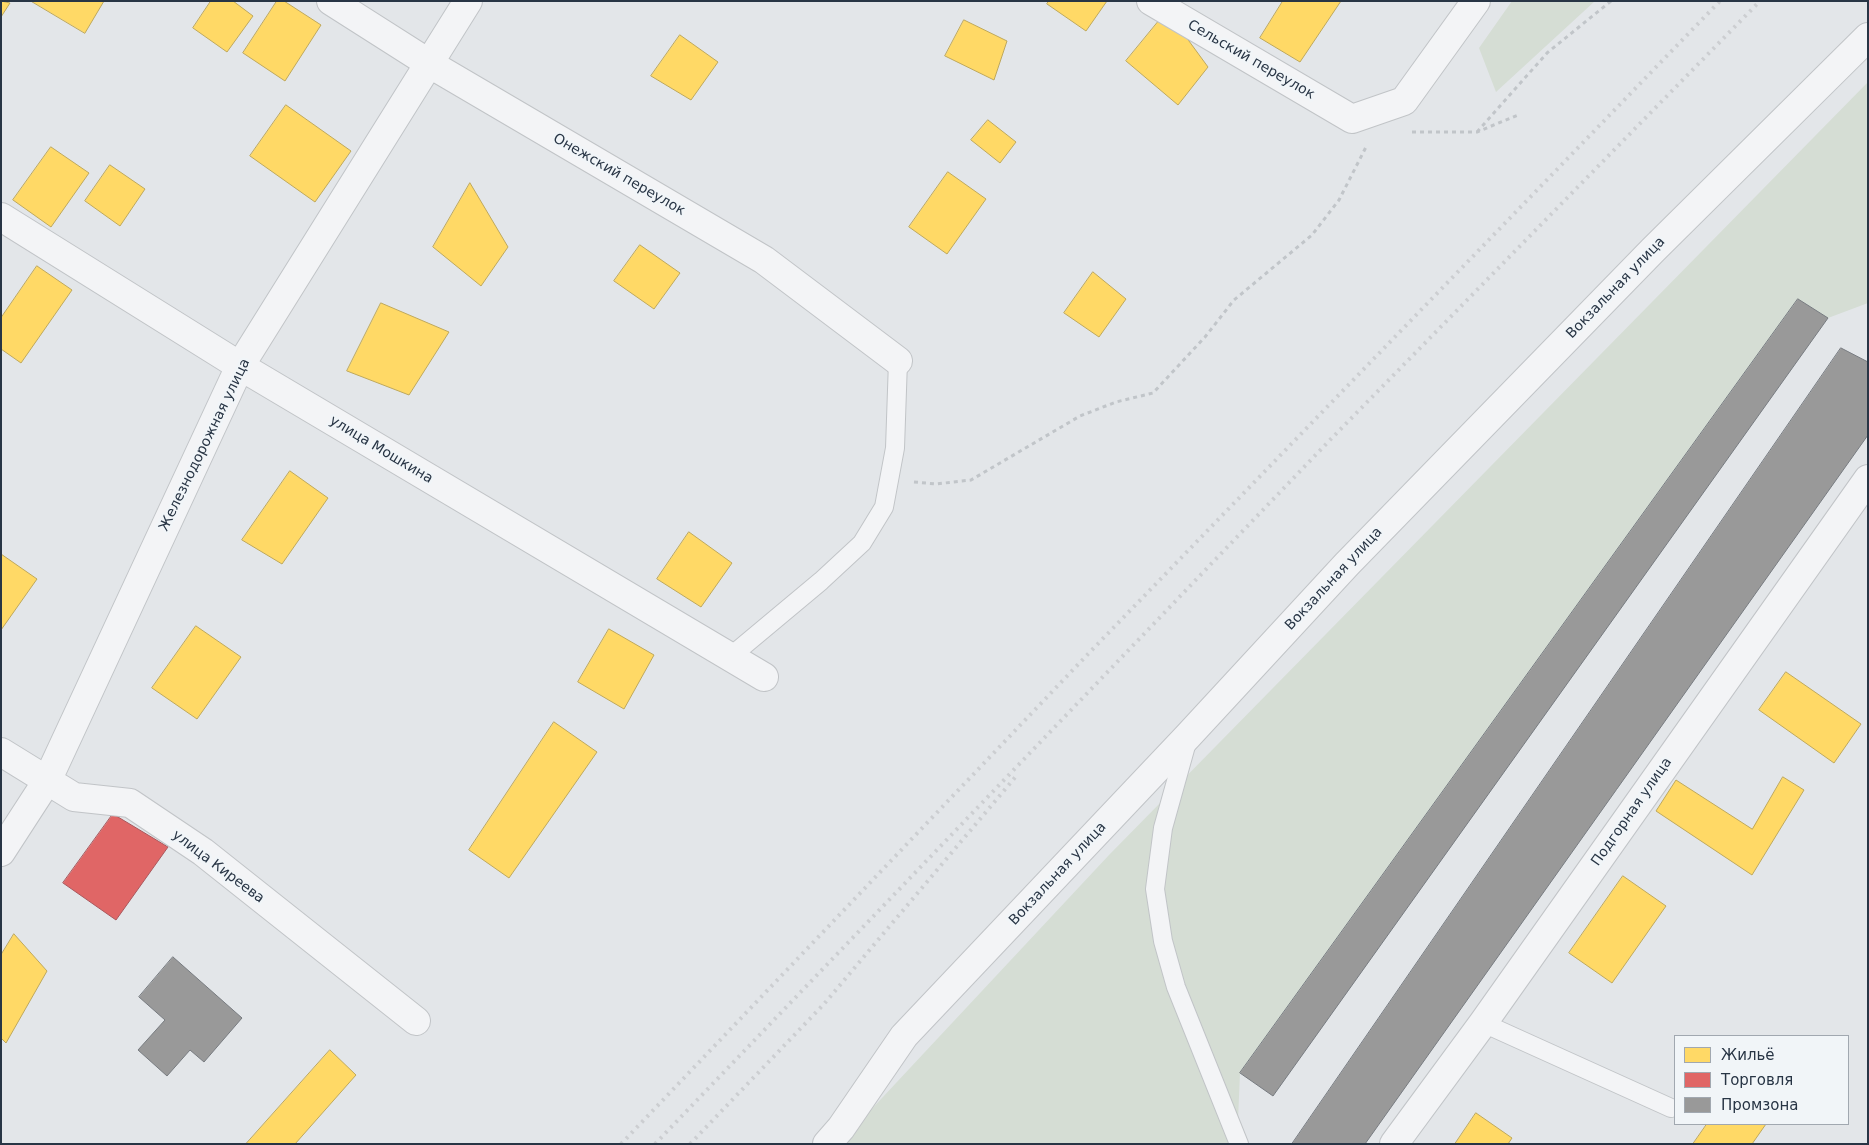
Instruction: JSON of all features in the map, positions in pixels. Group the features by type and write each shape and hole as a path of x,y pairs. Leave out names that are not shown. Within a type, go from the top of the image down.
{"street":[{"name":"Онежский переулок","path":"331,1 430,64 764,260 898,361"},
{"name":"Железнодорожная улица","path":"1,852 47,781 240,366 468,1"},
{"name":"Сельский переулок","path":"1151,1 1352,119"},
{"path":"1352,119 1404,102 1476,1"},
{"name":"Вокзальная улица","path":"827,1144 841,1128 904,1036 1188,736 1354,556 1653,250 1868,36"},
{"name":"улица Мошкина","path":"1,217 240,366 764,677"},
{"name":"Подгорная улица","path":"1394,1144 1483,1023 1868,479"},
{"name":"улица Киреева","path":"1,752 74,797 130,803 203,852 416,1021"}],"lane":[{"path":"730,657 821,581 862,543 884,507 895,448 898,361"},
{"path":"1188,736 1163,828 1155,889 1163,940 1176,987 1238,1144"},
{"path":"1483,1023 1671,1108"}],"path":[{"path":"1478,132 1547,53 1611,1"},
{"path":"1406,130 1415,133 1478,132 1518,115"},
{"path":"889,480 936,484 971,480 1080,416 1116,402 1153,393 1205,337 1234,300 1312,235 1339,200 1377,124 1352,119"}],"shaded area":[{"path":"1512,1 1595,1 1496,92 1479,48"},
{"path":"1868,82 1868,303 1828,318 1798,299 1240,1073 1237,1144 839,1144 1109,855"}],"building: Жильё":[{"path":"1,1 10,3 1,17"},
{"path":"31,1 104,1 85,33"},
{"path":"211,1 233,1 253,16 227,52 193,28"},
{"path":"277,1 284,1 321,25 285,81 243,53"},
{"path":"1049,1 1107,1 1086,31 1047,4"},
{"path":"1283,1 1341,1 1300,62 1260,38"},
{"path":"1167,11 1208,67 1178,105 1126,61"},
{"path":"964,20 1007,41 994,80 945,56"},
{"path":"680,35 718,62 691,100 651,76"},
{"path":"286,105 351,151 315,202 250,156"},
{"path":"988,120 1016,142 1000,163 971,140"},
{"path":"51,147 89,173 51,227 13,200"},
{"path":"110,165 145,189 120,226 85,201"},
{"path":"948,172 986,199 947,254 909,227"},
{"path":"470,183 508,247 481,286 433,247"},
{"path":"640,245 680,273 654,309 614,281"},
{"path":"37,266 72,290 21,363 1,349 1,318"},
{"path":"1093,272 1126,299 1099,337 1064,313"},
{"path":"381,303 449,332 409,395 347,371"},
{"path":"290,471 328,498 282,564 242,540"},
{"path":"689,532 732,563 701,607 657,579"},
{"path":"1,554 37,579 1,630"},
{"path":"196,626 241,657 197,719 152,688"},
{"path":"609,629 654,655 624,709 578,682"},
{"path":"1786,672 1861,724 1834,763 1759,710"},
{"path":"554,722 597,752 509,878 469,850"},
{"path":"1783,777 1804,790 1752,875 1656,811 1676,780 1752,829"},
{"path":"1623,876 1666,906 1612,983 1569,953"},
{"path":"14,934 47,971 6,1043 1,1038 1,955"},
{"path":"330,1050 356,1075 295,1144 246,1144"},
{"path":"1476,1113 1512,1138 1508,1144 1455,1144"},
{"path":"1706,1125 1765,1125 1752,1144 1693,1144"}],"building: Торговля":[{"path":"113,814 168,847 116,920 63,883"}],"building: Промзона":[{"path":"1798,299 1828,318 1273,1096 1240,1073"},
{"path":"1841,348 1868,362 1868,435 1365,1144 1292,1144"},
{"path":"173,957 242,1018 204,1062 190,1050 167,1076 138,1050 165,1020 139,997"}],"railway":[{"path":"621,1144 1089,653 1720,1"},
{"path":"655,1144 1329,441 1760,1"},
{"path":"690,1144 824,1004 1018,774"}]}
